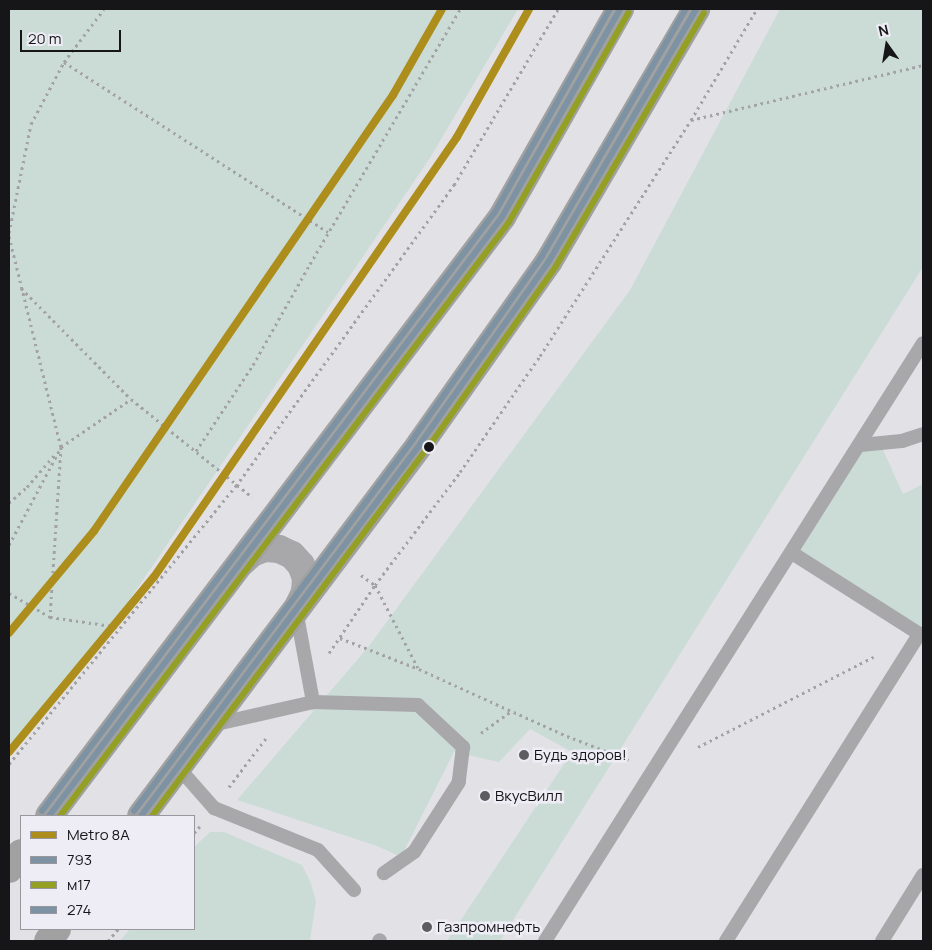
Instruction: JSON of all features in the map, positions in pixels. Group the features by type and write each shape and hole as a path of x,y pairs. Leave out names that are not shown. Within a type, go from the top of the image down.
{"main road":[{"path":"50,815 502,217 620,9"},
{"path":"142,815 420,444 549,261 696,9"},
{"path":"9,869 20,854"},
{"path":"48,941 56,930"}],"street":[{"path":"242,562 252,553 265,548 279,549 292,555 301,565 306,578 306,592 298,607"}],"lane":[{"path":"546,941 923,344"},
{"path":"860,445 902,441 923,434"},
{"path":"726,941 921,635 792,553"},
{"path":"298,607 313,702"},
{"path":"209,726 313,702 418,705 463,747 459,782 414,852 384,873"},
{"path":"178,767 214,808 318,850 354,890"},
{"path":"882,941 923,875"}],"path":[{"path":"50,618 61,447 57,424 9,235 30,124 64,62 104,9"},
{"path":"196,451 253,366 328,232 460,9"},
{"path":"9,764 236,486 454,186 558,9"},
{"path":"419,668 375,585 460,472 535,364 691,120 757,9"},
{"path":"64,62 328,232"},
{"path":"691,120 923,65"},
{"path":"21,288 132,399 236,486"},
{"path":"9,503 28,487 61,447 132,399"},
{"path":"9,545 61,447"},
{"path":"9,593 50,618 119,627"},
{"path":"340,638 419,668 567,736 654,769 921,635"},
{"path":"463,747 511,711"},
{"path":"108,941 117,930"}],"shaded area":[{"path":"9,9 518,9 430,158 96,649 9,756"},
{"path":"780,9 923,9 923,267 500,941 447,941 572,752 530,729 499,762 454,752 401,857 377,846 237,800 369,646 630,290"},
{"path":"880,443 903,494 923,484 923,636 792,553 860,445"},
{"path":"210,832 224,832 302,865 310,881 316,901 310,941 120,941 129,930 195,930 195,846"}],"metro line":[{"name":"8А","path":"9,633 94,531 393,95 442,9"},
{"name":"8А","path":"9,752 154,577 457,137 529,9"}],"transit line":[{"name":"274","path":"42,811 495,212 610,9"},
{"name":"793","path":"50,815 502,217 620,9"},
{"name":"274","path":"134,811 413,439 542,256 686,9"},
{"name":"793","path":"142,815 420,444 549,261 696,9"},
{"name":"м17","path":"61,815 509,222 628,13"},
{"name":"м17","path":"153,815 427,449 556,266 704,13"}],"place":[{"name":"Будь здоров!","path":"524,755"},
{"name":"ВкусВилл","path":"485,796"},
{"name":"Газпромнефть","path":"427,927"}]}
